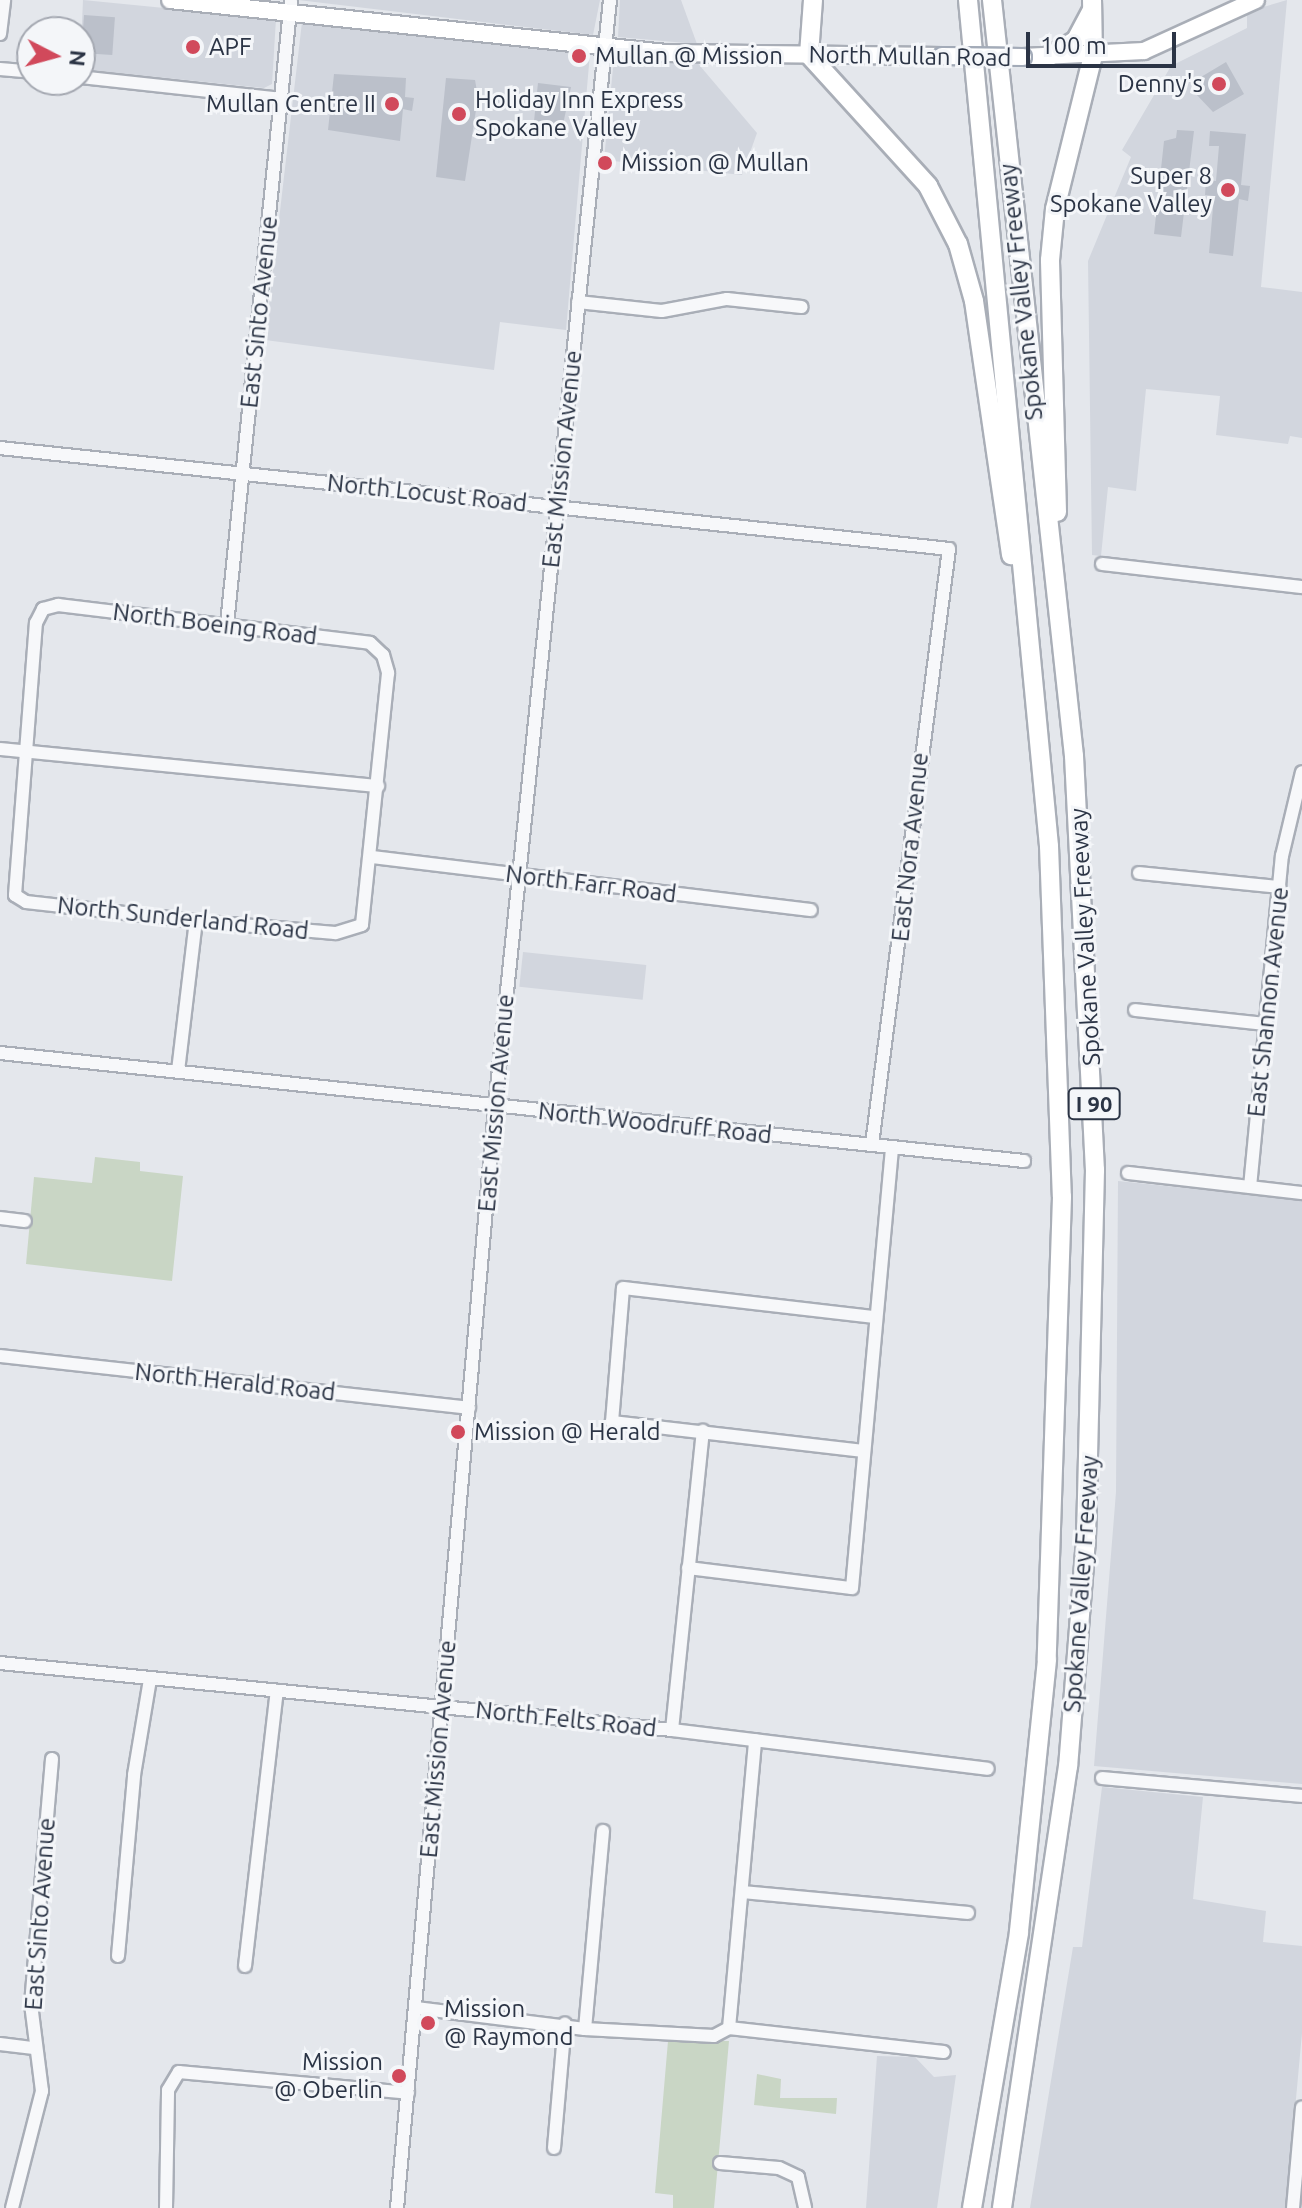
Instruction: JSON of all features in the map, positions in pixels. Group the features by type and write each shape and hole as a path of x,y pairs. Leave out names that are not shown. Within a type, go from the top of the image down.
{"highway":[{"path":"813,0 809,55 928,186 958,244 974,301 1004,523 1027,624"},
{"name":"Spokane Valley Freeway","path":"968,0 1027,624 1057,985 1062,1324 1056,1535 1019,1933 972,2208"},
{"name":"Spokane Valley Freeway","path":"992,0 1028,369 1061,614 1093,1078 1091,1419 1068,1766 1002,2208"},
{"path":"1061,614 1050,260 1055,209 1093,56 1092,5"},
{"path":"1048,57 1076,40 1092,5"}],"main road":[{"name":"North Mullan Road","path":"170,0 290,7 605,47 809,55 1023,57 1093,56 1163,46 1256,0"}],"street":[{"path":"0,34 4,0"},
{"name":"East Mission Avenue","path":"397,2208 495,1107 610,0"},
{"name":"East Sinto Avenue","path":"227,624 290,7"},
{"path":"96,79 281,99"},
{"path":"578,302 662,311 727,299 802,307"},
{"name":"North Locust Road","path":"0,448 949,549"},
{"name":"East Nora Avenue","path":"872,1144 949,549"},
{"path":"1102,564 1302,587"},
{"name":"North Boeing Road","path":"23,751 43,609 58,605 370,643 383,655 388,673 378,786"},
{"path":"0,749 378,786 372,857"},
{"name":"North Sunderland Road","path":"23,751 15,895 26,902 196,921 353,932 362,925 372,857"},
{"name":"East Shannon Avenue","path":"1250,1187 1279,887 1302,772"},
{"name":"North Farr Road","path":"372,857 811,910"},
{"path":"1139,873 1279,887"},
{"path":"178,1071 196,921"},
{"path":"1135,1010 1266,1024"},
{"name":"North Woodruff Road","path":"0,1053 1024,1161"},
{"path":"688,1568 852,1588 892,1148"},
{"path":"1128,1173 1302,1193"},
{"path":"0,1218 25,1221"},
{"path":"864,1451 612,1422 623,1288 875,1317"},
{"name":"North Herald Road","path":"0,1356 469,1408"},
{"path":"672,1730 703,1431"},
{"name":"North Felts Road","path":"0,1663 672,1730 988,1769"},
{"path":"118,1956 134,1775 150,1679"},
{"path":"245,1966 277,1691"},
{"path":"729,2028 755,1740"},
{"name":"East Sinto Avenue","path":"12,2208 42,2091 34,2048 31,2004 52,1759"},
{"path":"1102,1778 1302,1796"},
{"path":"585,2029 603,1831"},
{"path":"743,1892 968,1913"},
{"path":"416,2008 565,2023 585,2029 714,2036 729,2028 944,2052"},
{"path":"554,2148 565,2023"},
{"path":"0,2044 34,2048"},
{"path":"166,2208 172,2076 194,2070 408,2093"},
{"path":"1293,2208 1302,2107"},
{"path":"720,2163 779,2168 798,2177 805,2208"}],"shaded area":[{"path":"83,0 276,19 272,84 264,88 96,71 96,16 82,16"},
{"path":"298,0 600,0 593,35"},
{"path":"620,0 681,0 697,44 618,37"},
{"path":"1287,0 1261,287 1302,292 1302,438 1290,436 1288,444 1216,435 1220,396 1146,389 1136,491 1108,487 1101,556 1092,555 1088,261 1131,157 1122,150 1171,66 1247,28 1247,12"},
{"path":"302,22 590,53 566,330 500,322 494,370 265,340"},
{"path":"622,56 695,60 757,133 742,175 604,160 613,68"},
{"path":"523,952 646,965 643,1000 519,987"},
{"path":"1118,1181 1302,1200 1302,1784 1094,1766 1116,1492"},
{"path":"1102,1787 1203,1797 1193,1899 1266,1911 1263,1942 1302,1946 1302,2033 1286,2208 1030,2208 1073,1947 1082,1947"},
{"path":"877,2056 915,2057 934,2077 956,2075 937,2208 866,2208"}],"green space":[{"path":"95,1157 140,1162 140,1171 183,1176 172,1281 26,1264 34,1177 92,1183"},
{"path":"668,2041 729,2041 714,2208 673,2208 673,2195 655,2193"},
{"path":"757,2074 781,2079 780,2098 837,2098 836,2114 754,2105"}],"building":[{"path":"84,15 115,17 112,55 96,54 96,16"},
{"name":"Denny's","path":"1226,62 1244,94 1213,112 1195,93 1201,89 1196,80"},
{"path":"334,74 406,78 405,97 414,98 412,111 403,109 400,141 328,130"},
{"name":"Holiday Inn Express Spokane Valley","path":"446,78 475,80 478,97 465,181 436,177"},
{"path":"538,83 571,87 561,134 533,131"},
{"path":"1177,130 1194,131 1181,237 1154,234 1164,141 1176,138"},
{"name":"Super 8 Spokane Valley","path":"1210,131 1246,134 1241,185 1250,186 1248,201 1239,199 1233,256 1209,253 1214,196 1205,195 1206,180 1216,181 1219,146 1209,146"}],"place":[{"name":"APF","path":"193,47"},
{"name":"Mullan @ Mission","path":"579,56"},
{"name":"Denny's","path":"1219,84"},
{"name":"Mullan Centre II","path":"392,104"},
{"name":"Holiday Inn Express Spokane Valley","path":"459,114"},
{"name":"Mission @ Mullan","path":"605,163"},
{"name":"Super 8 Spokane Valley","path":"1228,190"},
{"name":"Mission @ Herald","path":"458,1432"},
{"name":"Mission @ Raymond","path":"428,2023"},
{"name":"Mission @ Oberlin","path":"399,2076"}]}
